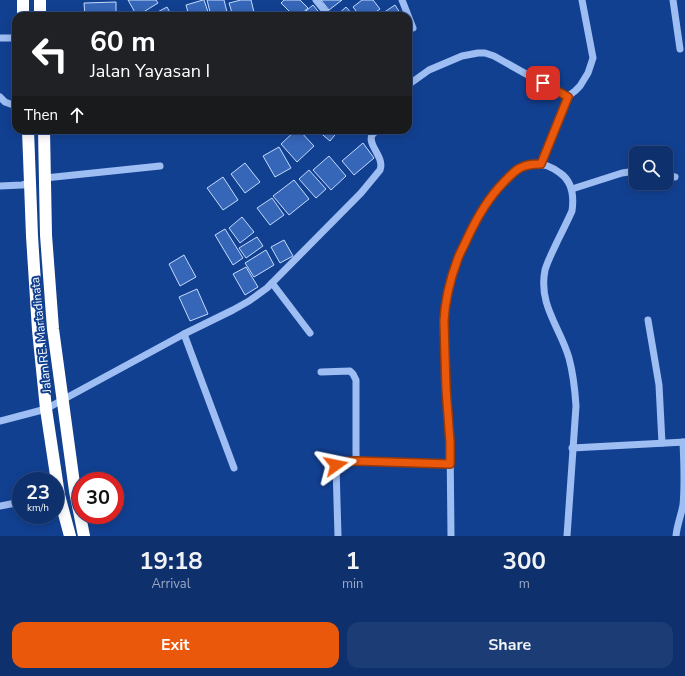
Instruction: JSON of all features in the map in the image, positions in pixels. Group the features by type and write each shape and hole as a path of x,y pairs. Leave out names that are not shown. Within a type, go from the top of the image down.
{"highway":[{"path":"23,0 23,12"},
{"path":"40,0 40,12"},
{"path":"28,134 38,330 54,472"},
{"name":"Jalan RE. Martadinata","path":"44,134 46,235 52,322 75,491 83,530"},
{"path":"64,517 69,532"}],"street":[{"path":"316,0 326,12"},
{"path":"402,0 407,12"},
{"path":"541,164 567,99 580,86 588,73 593,58 582,0"},
{"path":"673,0 680,49"},
{"path":"0,38 12,38"},
{"path":"412,82 429,70 462,56 485,53 494,56 567,99"},
{"path":"0,97 12,104"},
{"path":"0,421 46,409 184,334 249,301 267,288 361,193 380,170 380,160 372,144 374,134"},
{"path":"451,536 450,442 446,388 444,321 444,311 448,291 457,260 472,227 484,207 509,176 519,168 533,164 541,164 548,166 562,174 572,189 573,196 572,212 549,258 544,284 547,307 569,357 576,406 567,536"},
{"path":"45,178 160,166"},
{"path":"572,189 629,172"},
{"path":"0,186 30,183"},
{"path":"272,283 310,333"},
{"path":"648,320 659,385 662,443"},
{"path":"184,334 234,468"},
{"path":"321,372 350,372 355,377 356,461"},
{"path":"572,448 684,442 685,489 676,536"},
{"path":"338,536 337,463 356,461 450,464"},
{"path":"0,506 12,504"}],"building":[{"path":"128,0 156,0 158,3 143,12 135,12"},
{"path":"204,0 208,12 188,12 186,5"},
{"path":"207,0 224,0 227,12 210,12"},
{"path":"241,0 251,0 254,12 232,12 229,3"},
{"path":"284,0 300,0 308,8 304,12 290,12 281,3"},
{"path":"321,0 342,0 329,10"},
{"path":"362,0 373,0 380,9 376,12 357,12 353,7"},
{"path":"116,2 116,12 85,12 84,3"},
{"path":"313,5 319,12 305,12"},
{"path":"395,5 399,12 384,12"},
{"path":"167,7 170,12 158,12"},
{"path":"346,7 350,12 340,12"},
{"path":"292,134 303,134 314,146 297,162 281,144"},
{"path":"322,134 336,134 330,141"},
{"path":"363,143 374,158 354,175 342,161"},
{"path":"279,147 291,168 275,177 263,156"},
{"path":"329,156 346,176 331,190 313,170"},
{"path":"245,163 260,182 245,193 231,174"},
{"path":"309,170 326,189 316,198 299,179"},
{"path":"223,177 238,200 223,210 207,188"},
{"path":"294,180 309,199 289,215 273,196"},
{"path":"272,198 284,215 270,225 257,208"},
{"path":"242,217 254,232 240,243 229,228"},
{"path":"225,229 243,258 233,265 215,235"},
{"path":"257,237 263,246 246,258 239,248"},
{"path":"284,240 293,256 280,263 271,247"},
{"path":"266,250 274,265 254,277 245,263"},
{"path":"184,255 196,277 180,286 169,264"},
{"path":"246,267 258,287 245,295 233,274"},
{"path":"197,289 208,314 190,321 179,297"}],"route":[{"path":"336,465 340,462 356,461 450,464 444,321 444,311 448,291 457,260 472,227 484,207 509,176 519,168 527,165 541,164 568,97 543,83"}]}
